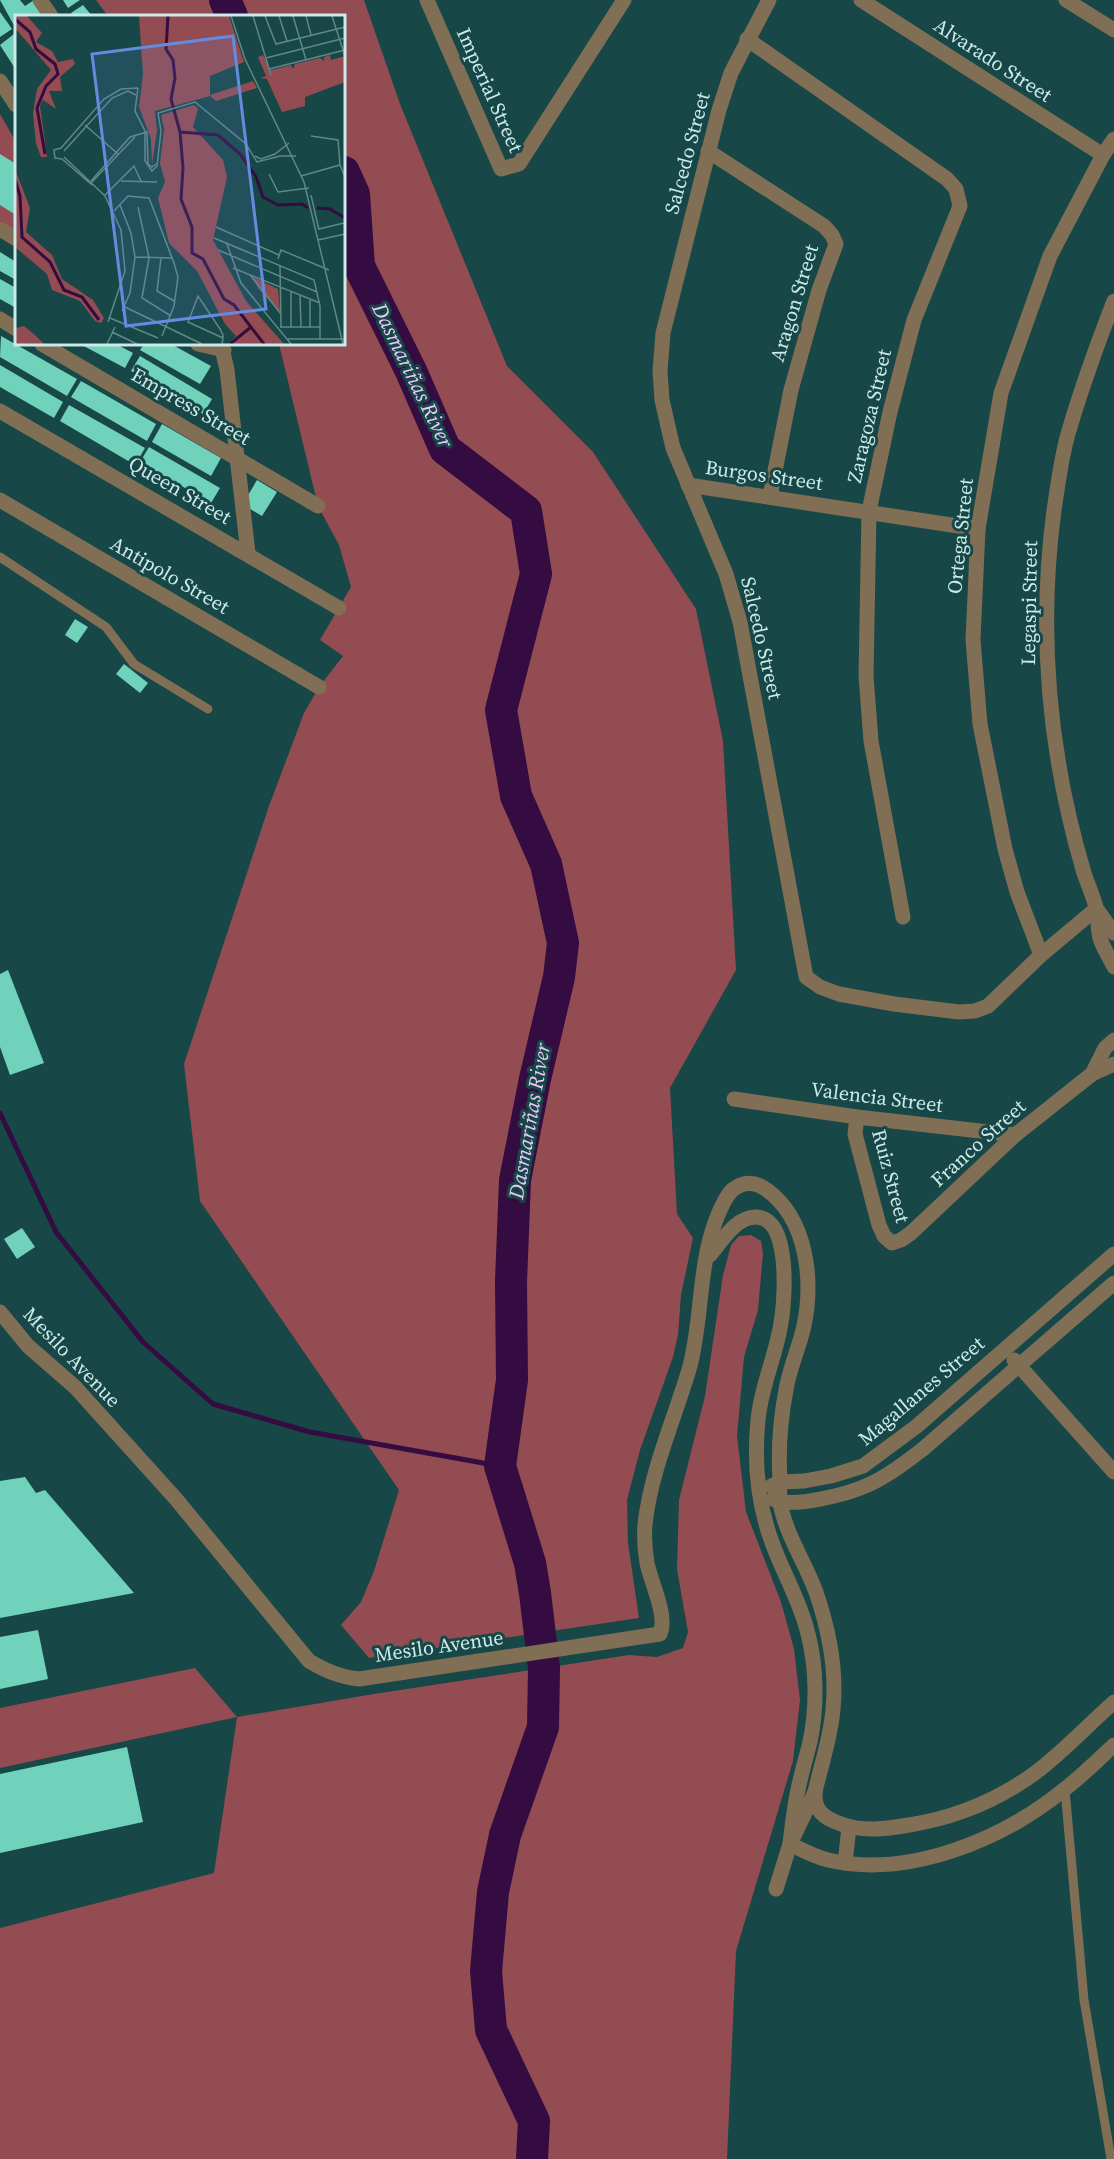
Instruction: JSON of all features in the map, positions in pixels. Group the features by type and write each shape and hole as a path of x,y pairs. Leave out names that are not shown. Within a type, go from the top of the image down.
{"street":[{"path":"40,0 50,15"},
{"name":"Imperial Street","path":"427,0 501,169 519,164 624,0"},
{"name":"Salcedo Street","path":"769,0 731,73 708,151 663,333 660,371 662,400 673,448 726,574 740,622 806,977 820,987 839,994 894,1004 959,1012 975,1011 988,1006 1041,955 1096,909"},
{"name":"Alvarado Street","path":"861,0 1102,156"},
{"path":"1066,0 1114,30"},
{"name":"Zaragoza Street","path":"747,39 947,179 956,189 960,206 914,320 890,412 869,511 866,676 871,741 903,917"},
{"path":"0,81 15,104"},
{"name":"Ortega Street","path":"1041,955 1017,892 1008,860 980,724 973,640 978,528 1001,393 1050,256 1102,156 1114,140"},
{"name":"Aragon Street","path":"708,151 824,226 836,244 819,290 790,390 770,496"},
{"path":"0,229 15,238"},
{"name":"Legaspi Street","path":"1114,301 1091,362 1068,436 1058,487 1047,582 1047,663 1058,759 1077,849 1096,909 1100,939 1114,967"},
{"path":"0,319 15,328"},
{"name":"Empress Street","path":"44,345 318,506"},
{"path":"206,345 222,347 248,553"},
{"name":"Queen Street","path":"0,411 248,553 339,608"},
{"name":"Burgos Street","path":"688,485 978,528"},
{"name":"Antipolo Street","path":"0,500 319,687"},
{"name":"Legaspi Street","path":"1096,909 1114,933"},
{"name":"Franco Street","path":"1092,1074 1106,1048 1114,1040"},
{"name":"Franco Street","path":"892,1243 911,1233 1016,1135 1092,1074 1114,1064"},
{"name":"Valencia Street","path":"734,1098 857,1117 1016,1135"},
{"name":"Ruiz Street","path":"857,1117 855,1134 879,1225 884,1236 892,1243"},
{"name":"Mesilo Avenue","path":"0,1312 28,1346 75,1388 176,1499 309,1661 342,1678 359,1679 627,1640 660,1634 662,1628 663,1621 647,1563 645,1526 651,1489 690,1363 706,1260 716,1222 725,1199 733,1188 745,1182 763,1187 779,1200 791,1216 801,1240 806,1267 807,1300 803,1327 786,1386 781,1417 778,1447 780,1503 792,1540 815,1591 827,1630 834,1668 833,1711 815,1792 790,1844 776,1889"},
{"name":"Mesilo Avenue","path":"706,1260 740,1221 750,1217 760,1217 769,1221 781,1245 784,1300 781,1324 765,1381 756,1447 765,1519 808,1634 814,1670 812,1732 798,1790 790,1844"},
{"name":"Magallanes Street","path":"760,1492 780,1482 804,1481 831,1476 863,1466 917,1426 1114,1254"},
{"path":"760,1492 780,1503 806,1501 868,1485 897,1469 1114,1283"},
{"path":"1004,1349 1114,1472"},
{"path":"815,1792 815,1805 818,1812 849,1827 871,1829 896,1827 921,1823 970,1809 1036,1772 1114,1702"},
{"path":"790,1844 825,1859 845,1863 900,1863 959,1849 1003,1831 1065,1790 1114,1745"},
{"path":"845,1863 849,1827"}],"lane":[{"path":"0,557 106,627 134,664 208,710"},
{"path":"1065,1790 1084,2000 1111,2159"}],"shaded area":[{"path":"96,0 364,0 400,104 507,366 593,452 696,609 723,741 736,970 670,1088 677,1214 693,1238 681,1295 678,1335 673,1357 640,1450 627,1500 628,1543 639,1618 369,1658 341,1625 361,1602 374,1571 399,1490 200,1201 184,1064 269,806 304,713 319,687 343,656 320,640 351,587 339,545 318,506 279,345 345,345 345,15 107,15"},
{"path":"0,114 15,140 15,230 0,221"},
{"path":"751,1235 761,1241 763,1253 758,1310 744,1357 737,1436 746,1512 781,1602 794,1649 800,1700 793,1761 736,1951 727,2159 0,2159 0,1928 214,1873 237,1717 629,1655 657,1657 683,1648 688,1632 677,1569 679,1500 705,1396 723,1275 731,1245 739,1236"},
{"path":"195,1668 237,1717 0,1768 0,1708"}],"building":[{"path":"0,0 20,0 25,6 34,0 43,13 15,15 15,27"},
{"path":"63,0 80,0 68,8"},
{"path":"83,5 91,15 72,15 71,13"},
{"path":"0,12 12,29 0,37"},
{"path":"14,34 15,68 0,45"},
{"path":"0,154 15,163 15,214 0,205"},
{"path":"0,252 15,261 15,279 0,271"},
{"path":"0,279 15,287 15,307 0,299"},
{"path":"1,336 77,379 67,396 0,357"},
{"path":"82,345 118,345 133,353 125,368"},
{"path":"143,345 173,345 211,366 200,384 140,350"},
{"path":"140,356 212,399 203,414 131,371"},
{"path":"0,365 63,402 54,418 0,387"},
{"path":"81,381 156,424 147,441 71,397"},
{"path":"69,405 145,448 135,465 60,421"},
{"path":"162,424 221,458 211,476 152,442"},
{"path":"149,447 220,488 211,503 140,462"},
{"path":"257,480 277,492 262,516 247,507 247,497"},
{"path":"75,619 88,627 77,643 65,635"},
{"path":"124,664 148,683 140,693 116,674"},
{"path":"8,970 44,1063 10,1075 0,1047 0,974"},
{"path":"22,1228 35,1247 17,1259 4,1239"},
{"path":"25,1477 36,1493 45,1490 134,1593 0,1618 0,1481"},
{"path":"38,1630 48,1679 0,1689 0,1637"},
{"path":"127,1747 143,1822 0,1853 0,1774"}],"waterway":[{"name":"Dasmariñas River","path":"225,0 232,15"},
{"name":"Dasmariñas River","path":"345,174 354,194 359,266 411,371 445,449 526,511 536,574 501,710 516,796 546,864 563,943 559,977 535,1079 515,1180 511,1282 512,1380 500,1466 530,1563 535,1593 544,1668 543,1727 505,1835 493,1892 486,1971 491,2030 534,2121 532,2159"},
{"path":"0,1113 56,1232 143,1342 213,1404 310,1432 500,1466"}]}
